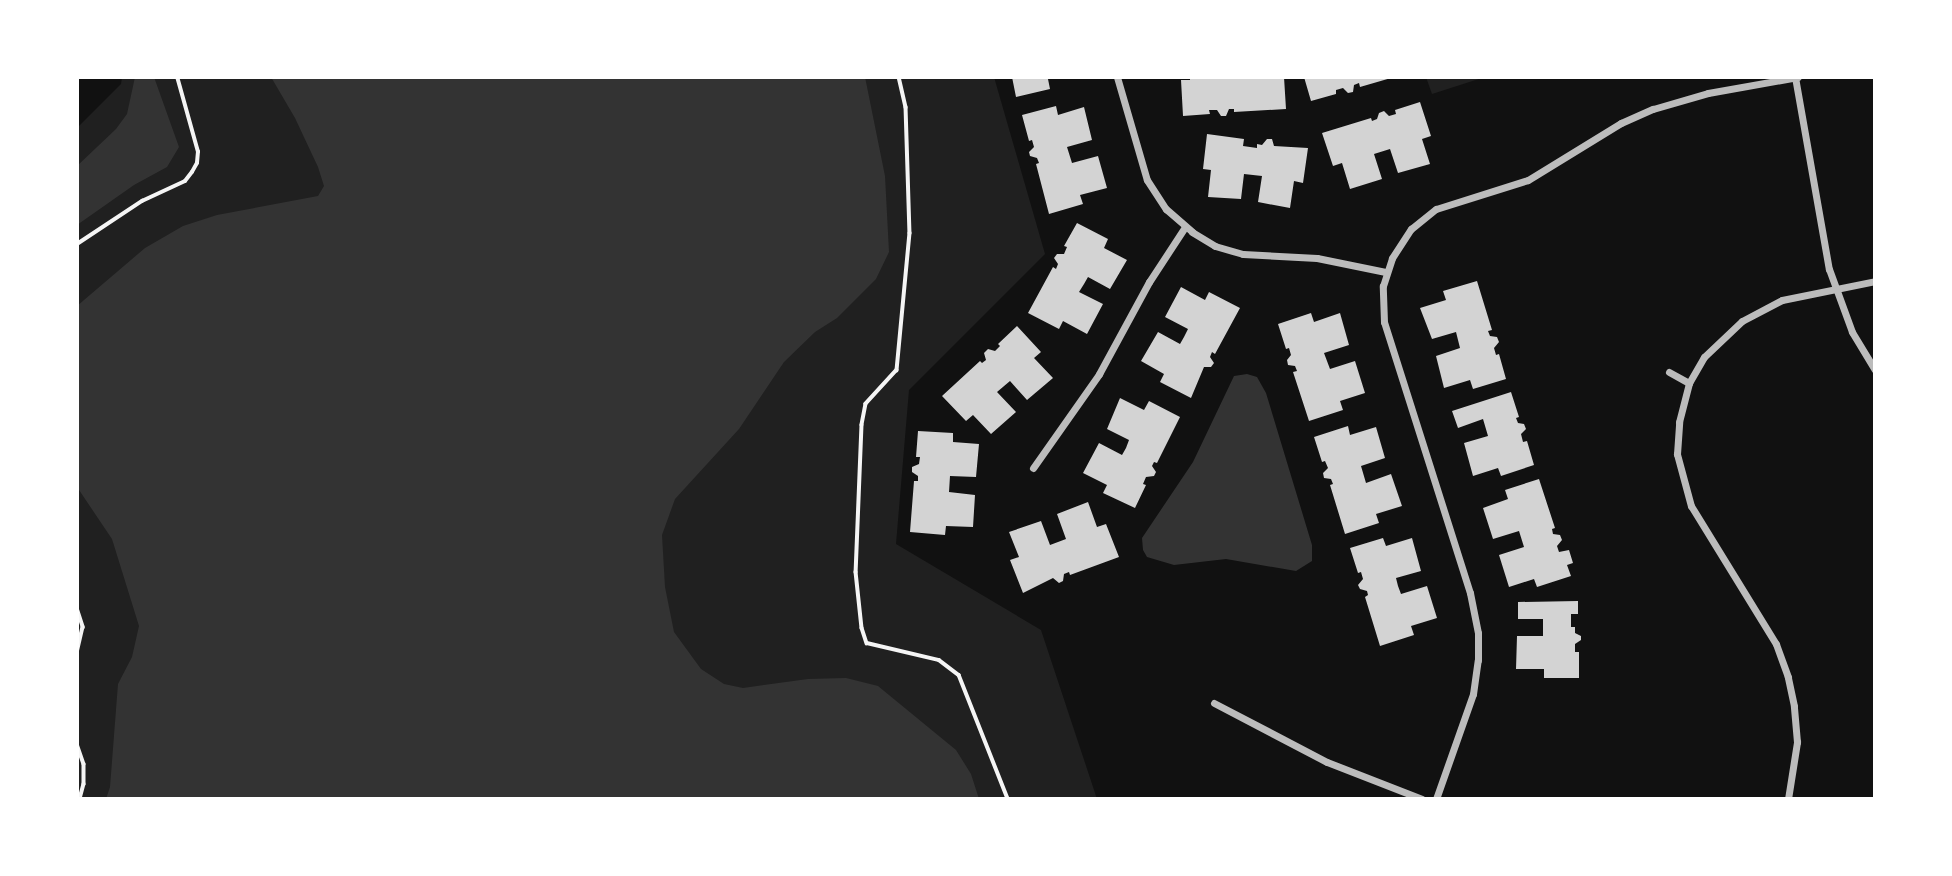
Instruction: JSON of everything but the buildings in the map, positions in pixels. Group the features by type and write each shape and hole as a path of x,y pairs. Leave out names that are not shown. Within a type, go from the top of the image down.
{"street":[{"path":"1117,77 1147,180 1166,209 1185,227 1207,242 1237,253 1317,258 1386,272"},
{"path":"1436,799 1473,694 1478,660 1478,633 1470,593 1384,322 1382,300 1386,272 1400,242 1411,229 1444,205 1528,180 1573,156 1621,123 1653,109 1708,93 1796,77 1835,289 1852,332 1875,370"},
{"path":"1033,468 1099,374 1162,261 1185,227"},
{"path":"1788,799 1797,742 1788,677 1776,644 1698,518 1683,481 1677,454 1679,422 1689,383 1704,357 1741,321 1782,300 1875,281"},
{"path":"1669,372 1689,383"},
{"path":"1214,703 1327,762 1422,799"}],"path":[{"path":"77,244 142,201 185,181 192,173 198,152 177,77"},
{"path":"899,77 906,107 910,233 897,370 866,404 862,425 856,572 862,628 867,643 939,660 959,675 1008,799"},
{"path":"77,608 83,627 77,653"},
{"path":"77,744 84,764 84,784 80,799"}],"shaded area":[{"path":"122,77 994,77 1045,254 909,390 896,544 1041,630 1097,799 77,799 77,128 121,84"},
{"path":"135,77 154,77 179,147 167,167 134,185 77,225 77,166 116,129 127,114"},
{"path":"271,77 865,77 885,176 889,252 876,279 837,318 815,332 784,362 739,429 675,499 662,535 665,587 674,632 701,669 724,684 743,688 808,679 846,678 878,686 956,750 971,774 979,799 106,799 110,787 118,684 132,657 139,626 112,539 77,487 77,306 145,248 183,226 217,215 318,196 324,186 318,167 295,118"},
{"path":"1426,77 1485,77 1432,94"},
{"path":"1247,374 1257,377 1266,393 1312,545 1312,561 1296,571 1226,559 1174,565 1147,557 1142,538 1193,462 1234,376"}]}
